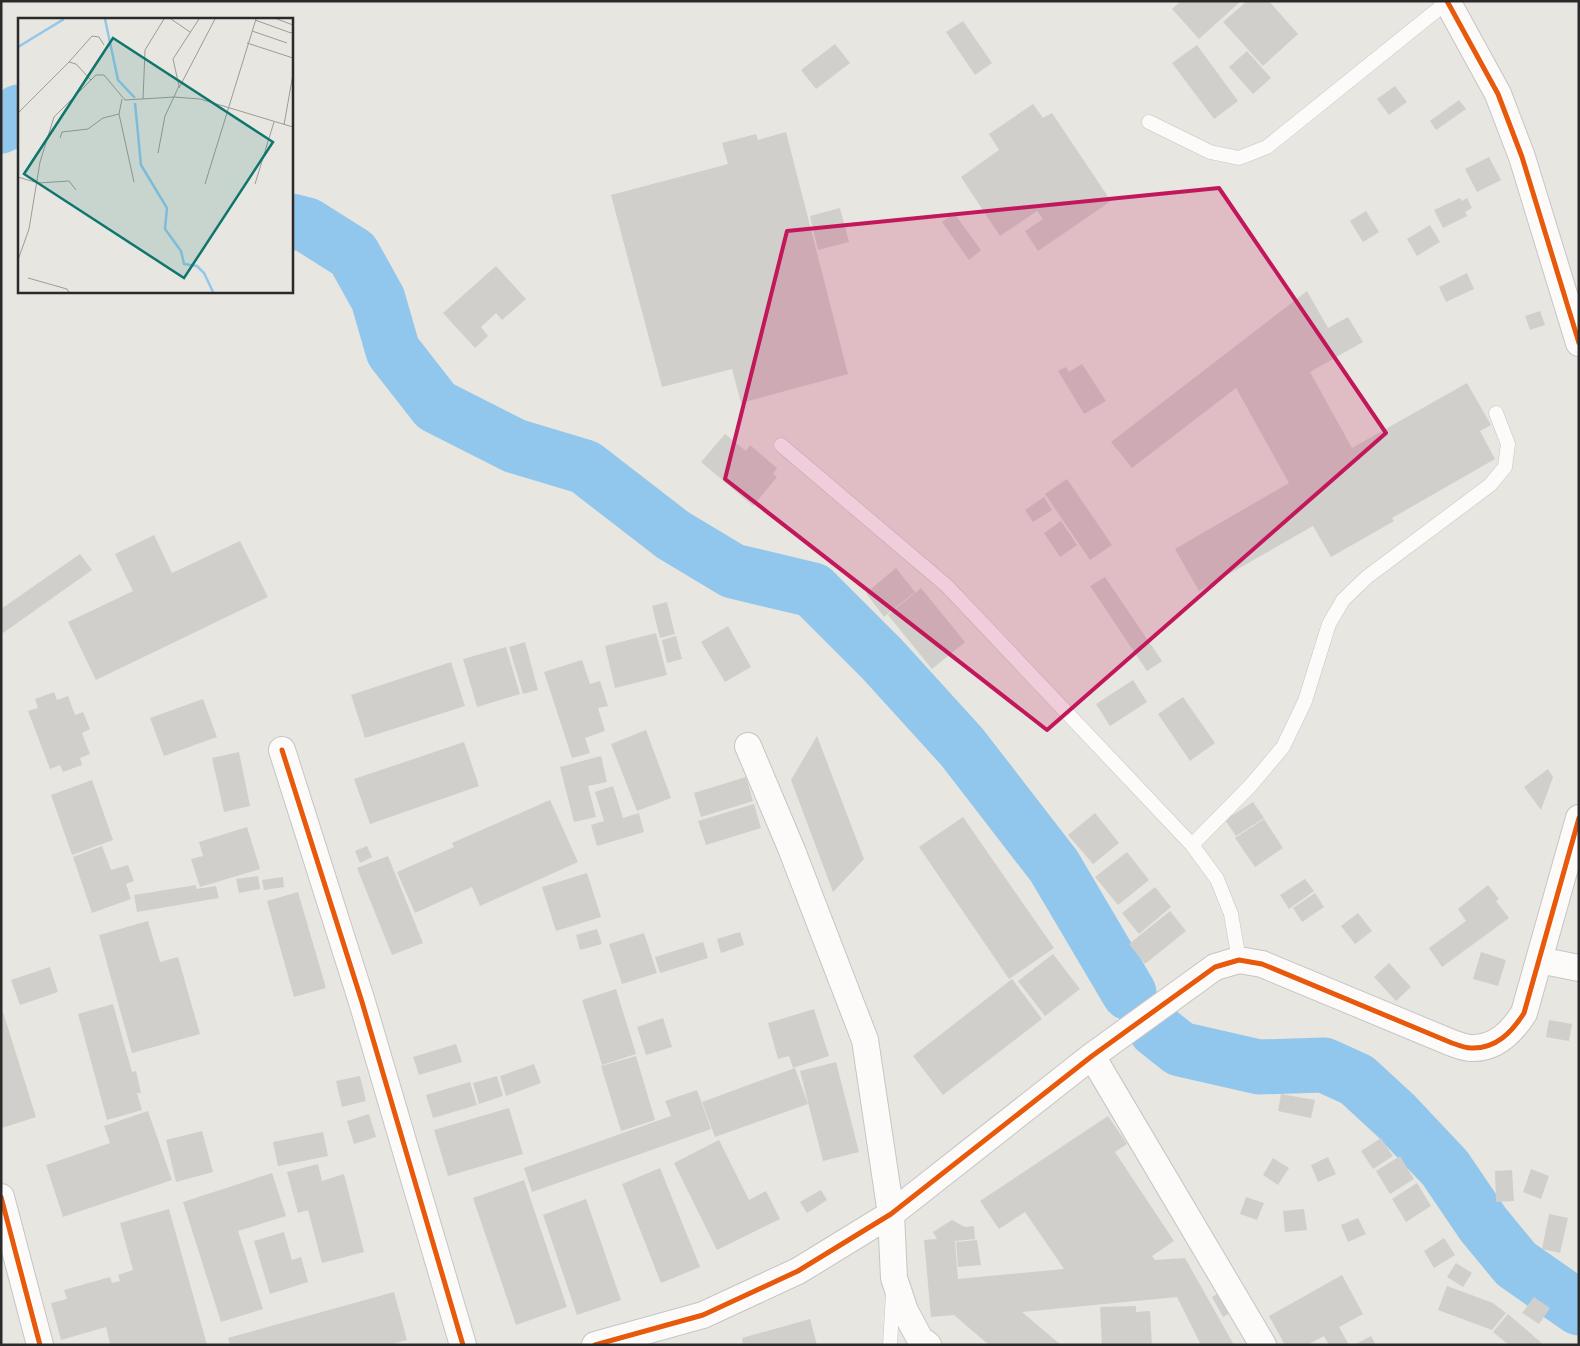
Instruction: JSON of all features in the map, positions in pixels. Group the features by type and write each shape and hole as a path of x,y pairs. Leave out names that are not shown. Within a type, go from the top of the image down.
{"street":[{"path":"1449,2 1502,103 1522,158 1579,343"},
{"path":"748,746 791,848 865,1040 891,1214 894,1278 905,1311 920,1338 928,1345"},
{"path":"282,750 362,1002 463,1345"},
{"path":"595,1345 702,1316 798,1271 891,1214 1092,1056 1215,967 1239,960 1262,964 1452,1043 1471,1048 1492,1045 1512,1031 1524,1013 1579,818"},
{"path":"1539,960 1579,968"},
{"path":"1092,1056 1263,1345"},
{"path":"1,1197 40,1345"}],"lane":[{"path":"1149,122 1210,152 1238,158 1253,152 1267,146 1449,2"},
{"path":"1192,844 1252,786 1283,747 1305,701 1329,624 1344,600 1367,577 1490,485 1505,467 1508,444 1496,413"},
{"path":"781,445 947,586 1192,844 1217,879 1231,914 1239,960"},
{"path":"890,1345 894,1278"}],"highlighted area":[{"path":"1219,188 1386,433 1047,730 725,479 787,231"}],"building":[{"path":"1181,1 1241,1 1199,39 1172,9"},
{"path":"1247,1 1269,1 1298,34 1263,66 1223,22"},
{"path":"963,21 992,63 975,75 946,32"},
{"path":"835,44 850,63 816,89 801,70"},
{"path":"1197,45 1238,101 1214,119 1172,63"},
{"path":"1247,51 1271,78 1253,94 1229,67"},
{"path":"1395,86 1407,102 1389,115 1377,99"},
{"path":"1459,100 1466,109 1436,130 1430,121"},
{"path":"1033,104 1043,118 1052,113 1111,201 1038,251 1025,231 1043,219 1037,211 1000,236 961,177 999,150 989,134"},
{"path":"786,132 848,374 741,403 732,369 662,387 611,195 728,164 722,143 756,134 758,140"},
{"path":"1489,157 1501,180 1477,192 1465,169"},
{"path":"1460,198 1462,201 1467,198 1472,208 1465,212 1467,216 1443,228 1434,210"},
{"path":"840,208 849,242 818,250 810,216"},
{"path":"1366,211 1379,232 1363,242 1350,221"},
{"path":"954,213 981,250 969,260 942,222"},
{"path":"1430,225 1440,242 1417,256 1407,239"},
{"path":"496,266 526,299 502,320 496,313 481,327 488,336 475,348 443,313"},
{"path":"1467,273 1474,289 1446,302 1439,287"},
{"path":"1307,291 1328,328 1348,317 1363,342 1310,372 1352,448 1467,383 1491,425 1480,431 1495,459 1392,518 1394,521 1331,557 1313,526 1199,591 1175,549 1289,483 1236,388 1132,468 1111,442"},
{"path":"1540,311 1545,325 1530,330 1525,316"},
{"path":"1082,364 1106,401 1084,414 1058,371 1066,367 1069,372"},
{"path":"725,434 746,451 750,445 777,468 773,474 777,477 753,506 701,462"},
{"path":"1067,479 1112,545 1090,560 1045,494"},
{"path":"1044,497 1052,510 1033,522 1025,510"},
{"path":"1061,521 1077,545 1060,557 1044,533"},
{"path":"154,535 172,573 240,541 268,597 96,680 68,622 133,591 115,554"},
{"path":"80,554 92,570 3,633 1,631 1,609"},
{"path":"896,568 915,592 884,617 866,593"},
{"path":"1105,577 1162,661 1147,671 1090,586"},
{"path":"921,588 965,642 932,669 888,615"},
{"path":"667,602 675,634 660,638 652,606"},
{"path":"728,626 751,667 725,682 701,642"},
{"path":"656,633 667,675 615,688 605,646"},
{"path":"676,636 682,659 667,663 662,640"},
{"path":"525,642 538,690 523,694 509,647"},
{"path":"506,647 520,694 477,707 463,659"},
{"path":"582,660 590,684 600,681 608,706 598,708 605,731 585,738 590,753 572,758 544,672"},
{"path":"451,662 465,706 365,738 351,695"},
{"path":"1133,680 1147,702 1110,726 1096,704"},
{"path":"54,692 57,700 68,696 75,715 83,712 90,729 82,733 90,754 80,758 82,765 63,772 60,765 50,769 28,711 38,708 35,699"},
{"path":"1183,697 1215,743 1190,761 1158,714"},
{"path":"203,699 217,737 164,756 150,718"},
{"path":"646,730 671,798 637,811 611,744"},
{"path":"817,736 864,859 833,892 791,780"},
{"path":"464,742 479,786 370,824 354,779"},
{"path":"239,752 250,806 224,812 212,758"},
{"path":"601,756 607,782 588,786 596,817 574,822 560,767"},
{"path":"1548,769 1553,777 1541,810 1524,787"},
{"path":"746,777 753,801 701,817 694,793"},
{"path":"92,780 113,840 72,855 51,795"},
{"path":"613,786 623,818 639,813 644,832 597,846 591,825 604,821 595,792"},
{"path":"550,800 578,862 480,906 472,887 415,913 397,872 454,847 452,843"},
{"path":"1253,802 1264,818 1236,836 1225,820"},
{"path":"754,804 761,828 706,845 698,821"},
{"path":"1095,813 1119,843 1093,864 1068,835"},
{"path":"963,817 1054,948 1009,979 919,847"},
{"path":"1264,819 1283,848 1255,867 1235,838"},
{"path":"247,827 260,869 200,887 191,859 203,856 199,842"},
{"path":"102,846 111,870 128,865 134,881 126,884 131,899 92,913 73,857"},
{"path":"367,846 372,857 360,863 355,851"},
{"path":"1127,852 1149,880 1118,905 1095,877"},
{"path":"388,856 423,943 392,955 357,868"},
{"path":"587,873 601,917 556,931 542,887"},
{"path":"258,876 260,889 239,893 236,879"},
{"path":"283,877 284,887 264,890 262,880"},
{"path":"1305,879 1314,891 1289,909 1280,895"},
{"path":"196,885 196,889 216,886 219,898 137,912 134,895"},
{"path":"1488,885 1499,899 1496,901 1509,918 1442,967 1429,948 1466,921 1458,909"},
{"path":"1155,887 1171,907 1139,934 1122,913"},
{"path":"298,892 326,988 294,997 267,901"},
{"path":"1315,893 1324,907 1302,922 1293,908"},
{"path":"1170,911 1186,931 1145,964 1129,944"},
{"path":"1358,913 1372,931 1355,944 1341,926"},
{"path":"148,921 160,962 178,957 200,1034 132,1053 99,935"},
{"path":"597,929 602,944 580,950 576,935"},
{"path":"740,932 744,945 721,953 717,939"},
{"path":"644,933 657,973 622,984 609,944"},
{"path":"703,942 708,958 660,973 655,957"},
{"path":"1481,952 1506,960 1498,986 1473,979"},
{"path":"1053,954 1080,989 1045,1016 1018,981"},
{"path":"1389,963 1411,987 1396,1001 1374,977"},
{"path":"50,967 58,992 20,1005 11,980"},
{"path":"1012,979 1042,1019 943,1095 913,1056"},
{"path":"616,989 636,1054 602,1065 582,1000"},
{"path":"113,1004 132,1072 136,1071 141,1093 137,1093 142,1110 107,1120 78,1014"},
{"path":"814,1009 829,1056 793,1068 789,1056 778,1059 768,1023"},
{"path":"1,1012 3,1012 36,1117 2,1128"},
{"path":"663,1018 672,1047 646,1055 637,1027"},
{"path":"1549,1020 1572,1024 1569,1041 1546,1037"},
{"path":"456,1044 462,1062 419,1075 413,1057"},
{"path":"636,1056 655,1120 621,1131 601,1066"},
{"path":"836,1062 859,1152 823,1161 800,1071"},
{"path":"534,1064 541,1083 506,1096 500,1076"},
{"path":"795,1068 808,1104 715,1137 702,1102"},
{"path":"360,1076 366,1101 342,1107 336,1081"},
{"path":"497,1076 503,1096 479,1104 473,1083"},
{"path":"470,1082 477,1105 433,1118 426,1095"},
{"path":"697,1090 711,1129 532,1192 524,1168 671,1116 665,1101"},
{"path":"1281,1094 1315,1100 1311,1118 1278,1111"},
{"path":"509,1108 523,1154 448,1176 434,1130"},
{"path":"148,1111 172,1180 63,1217 46,1165 110,1143 104,1126"},
{"path":"369,1114 376,1137 354,1144 347,1121"},
{"path":"1108,1116 1127,1144 1115,1152 1174,1241 1152,1256 1155,1260 1185,1258 1234,1345 1201,1345 1177,1297 1022,1312 1061,1345 989,1345 954,1315 931,1317 924,1240 937,1239 933,1232 952,1220 965,1227 974,1226 975,1239 955,1241 958,1279 1064,1269 1025,1212 999,1229 980,1201"},
{"path":"202,1131 213,1172 176,1182 166,1140"},
{"path":"323,1132 328,1156 278,1166 273,1142"},
{"path":"1381,1138 1393,1156 1373,1169 1361,1151"},
{"path":"719,1140 749,1200 766,1191 780,1219 717,1250 674,1163"},
{"path":"1400,1156 1414,1179 1390,1194 1376,1171"},
{"path":"1328,1157 1336,1174 1318,1182 1311,1165"},
{"path":"1273,1158 1289,1168 1278,1185 1263,1175"},
{"path":"318,1164 322,1181 344,1174 364,1252 322,1263 308,1210 298,1213 287,1172"},
{"path":"660,1168 700,1267 661,1283 622,1184"},
{"path":"1531,1169 1549,1176 1541,1199 1523,1192"},
{"path":"1512,1170 1514,1201 1496,1202 1495,1171"},
{"path":"272,1173 286,1216 238,1231 263,1309 221,1322 183,1202"},
{"path":"524,1180 567,1307 516,1325 473,1198"},
{"path":"1417,1183 1431,1206 1406,1222 1392,1199"},
{"path":"821,1190 827,1200 807,1213 800,1202"},
{"path":"1246,1197 1264,1203 1257,1220 1240,1214"},
{"path":"586,1199 621,1300 577,1315 543,1215"},
{"path":"169,1209 207,1345 105,1345 110,1343 106,1327 61,1340 51,1303 67,1299 64,1290 110,1277 112,1283 120,1281 118,1275 133,1270 120,1223"},
{"path":"1304,1209 1307,1230 1285,1232 1283,1211"},
{"path":"1549,1214 1568,1218 1560,1253 1542,1249"},
{"path":"1358,1218 1366,1234 1348,1242 1341,1225"},
{"path":"284,1232 292,1260 301,1257 308,1282 270,1294 254,1241"},
{"path":"1444,1238 1455,1255 1434,1268 1424,1251"},
{"path":"977,1240 981,1265 958,1267 956,1242"},
{"path":"1456,1263 1472,1273 1463,1287 1447,1277"},
{"path":"1342,1275 1363,1314 1339,1327 1349,1345 1329,1345 1324,1336 1307,1345 1285,1345 1269,1316"},
{"path":"1447,1286 1493,1303 1506,1313 1492,1330 1438,1310"},
{"path":"1224,1290 1236,1309 1223,1317 1212,1297"},
{"path":"394,1292 407,1340 389,1345 230,1345 228,1338"},
{"path":"1534,1297 1550,1308 1539,1324 1522,1313"},
{"path":"1136,1306 1136,1312 1150,1311 1152,1345 1102,1345 1100,1307"},
{"path":"1508,1314 1544,1345 1509,1345 1493,1332"},
{"path":"810,1319 817,1345 743,1345 742,1338"},
{"path":"1371,1336 1376,1345 1354,1345"}],"waterway":[{"path":"1,126 18,113"},
{"path":"292,221 307,225 353,254 378,299 393,351 436,406 515,446 585,467 673,535 733,571 813,590 882,659 962,747 1054,866 1129,993"},
{"path":"1156,1030 1180,1049 1259,1067 1324,1065 1357,1080 1396,1116 1445,1168 1483,1224 1516,1264 1579,1308"}],"cycle path":[{"path":"1447,1 1498,94 1522,157 1579,343"},
{"path":"282,750 362,1002 463,1345"},
{"path":"595,1345 703,1315 798,1271 891,1214 1092,1056 1215,967 1239,960 1262,964 1452,1043 1469,1048 1480,1048 1496,1042 1509,1033 1524,1013 1579,818"},
{"path":"1,1197 40,1345"}]}
